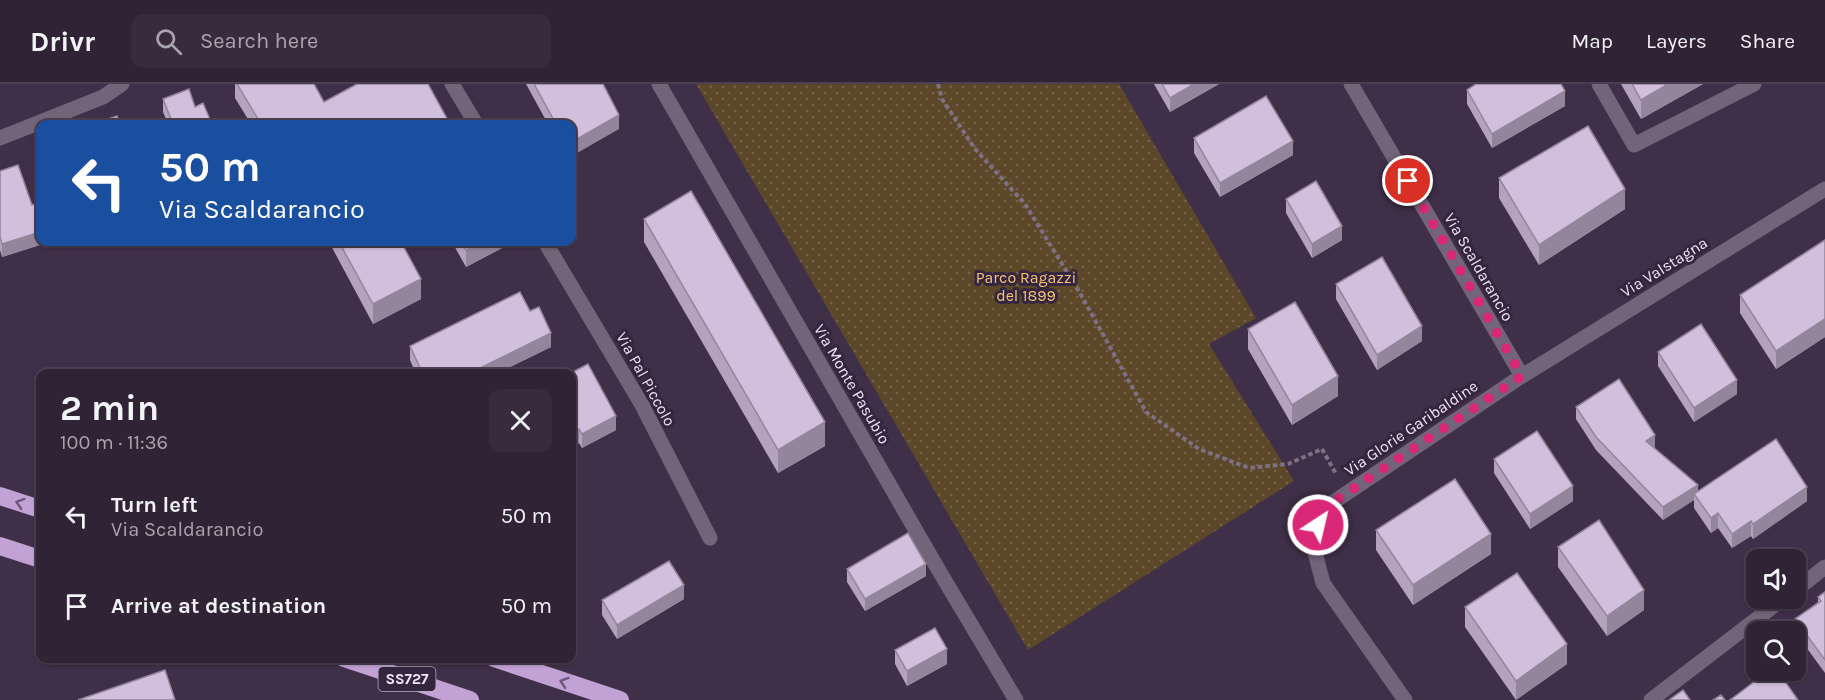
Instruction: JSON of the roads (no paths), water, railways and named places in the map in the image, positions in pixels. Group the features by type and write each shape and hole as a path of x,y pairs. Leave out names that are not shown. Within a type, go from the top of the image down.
{"highway":[{"path":"0,496 36,508"},
{"path":"0,546 36,558"},
{"name":"SS727","path":"359,663 470,700"},
{"path":"509,663 620,700"}],"street":[{"path":"45,120 103,97 122,84"},
{"path":"452,84 474,120"},
{"name":"Via Monte Pasubio","path":"659,84 1016,700"},
{"name":"Via Scaldarancio","path":"1351,84 1522,376"},
{"path":"1599,84 1634,145 1754,84"},
{"path":"0,138 36,124"},
{"name":"Via Valstagna","path":"1522,376 1825,189"},
{"name":"Via Pal Piccolo","path":"547,246 642,405 710,538"},
{"name":"Via Glorie Garibaldine","path":"1405,700 1323,583 1312,541 1323,509 1522,376"},
{"path":"1806,582 1825,567"},
{"path":"1651,700 1770,609"}],"park label":[{"name":"Parco Ragazzi del 1899","path":"1026,286"}]}
